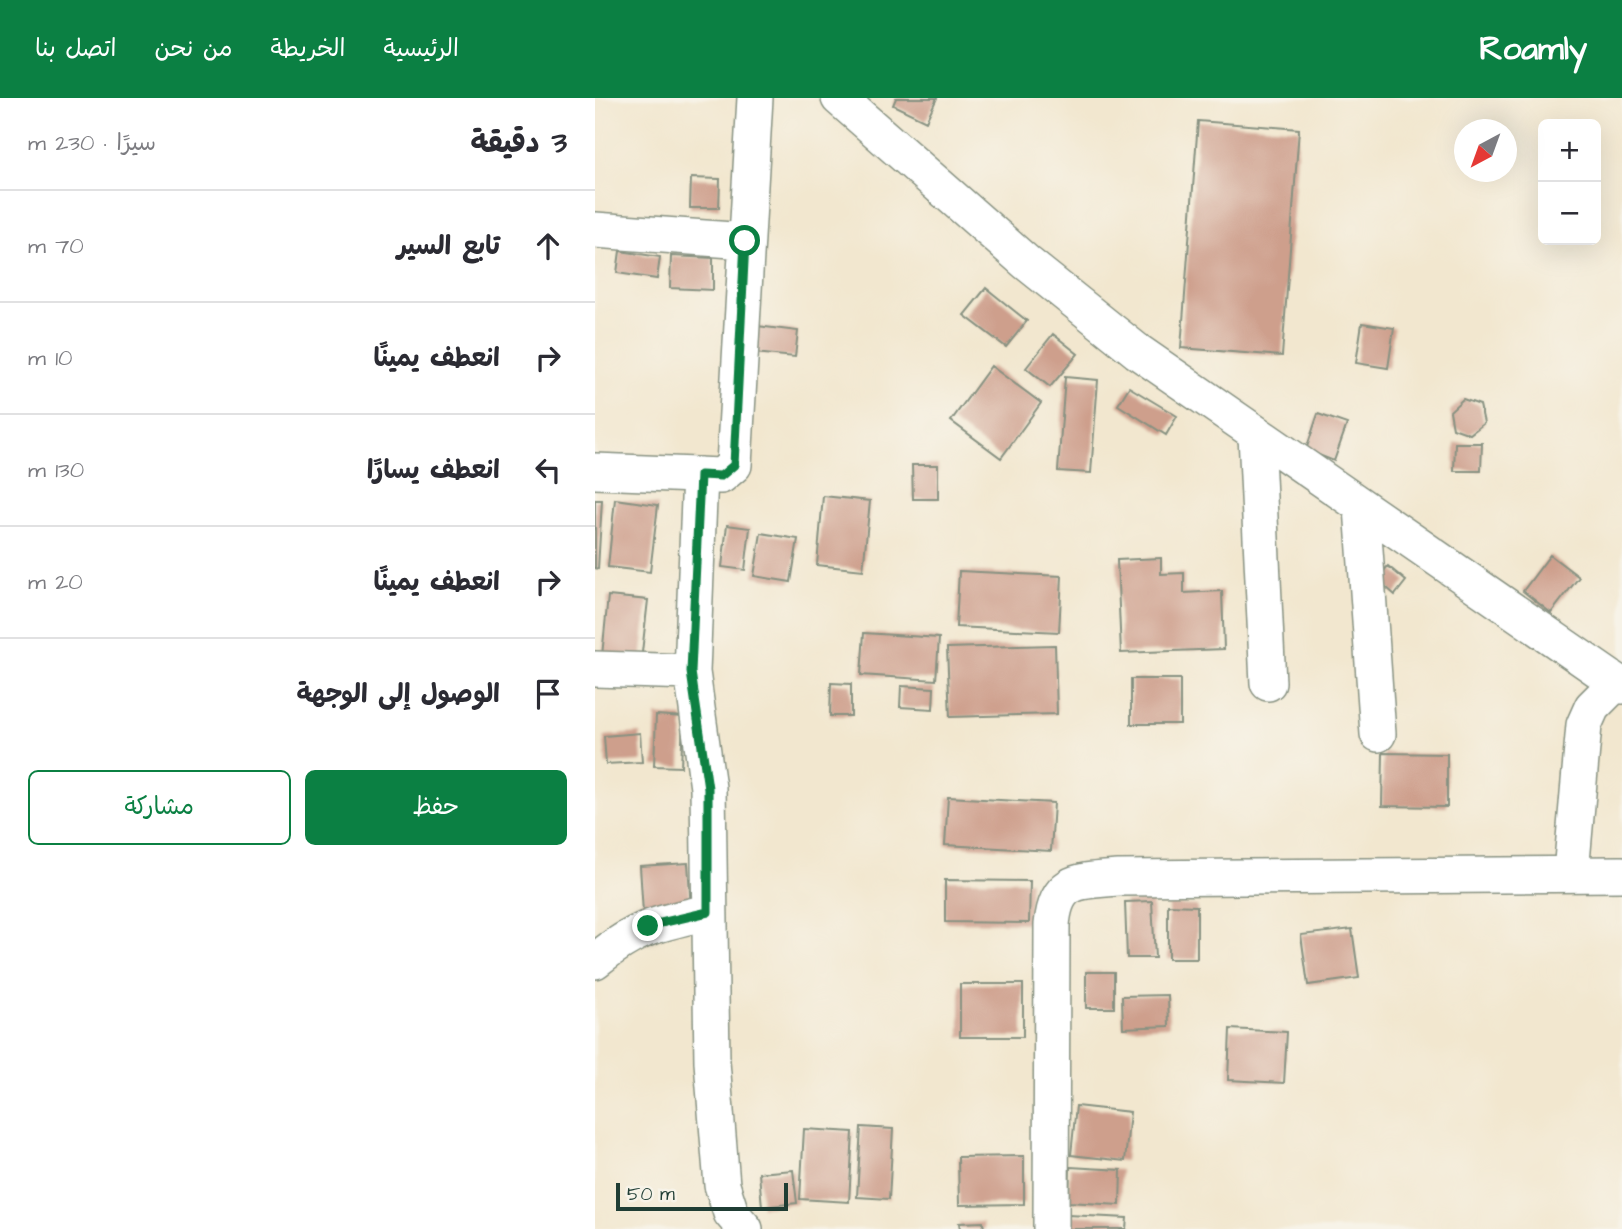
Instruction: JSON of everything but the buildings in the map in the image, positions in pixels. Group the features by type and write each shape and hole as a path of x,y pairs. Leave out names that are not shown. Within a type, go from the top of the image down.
{"street":[{"path":"595,471 721,476 734,465 755,98"},
{"path":"839,98 1027,262 1137,351 1619,684 1592,707 1584,725 1571,873"},
{"path":"595,230 745,241"},
{"path":"1256,435 1268,682"},
{"path":"700,475 691,672 708,788 712,1062 722,1185 731,1213 745,1229"},
{"path":"1362,507 1378,734"},
{"path":"595,669 691,672"},
{"path":"1051,1229 1052,925 1059,894 1070,884 1119,878 1622,874"},
{"path":"595,961 624,939 648,926 708,912"}],"route":[{"path":"648,926 708,912 708,788 705,751 691,672 700,475 721,476 728,473 734,465 745,241"}]}
